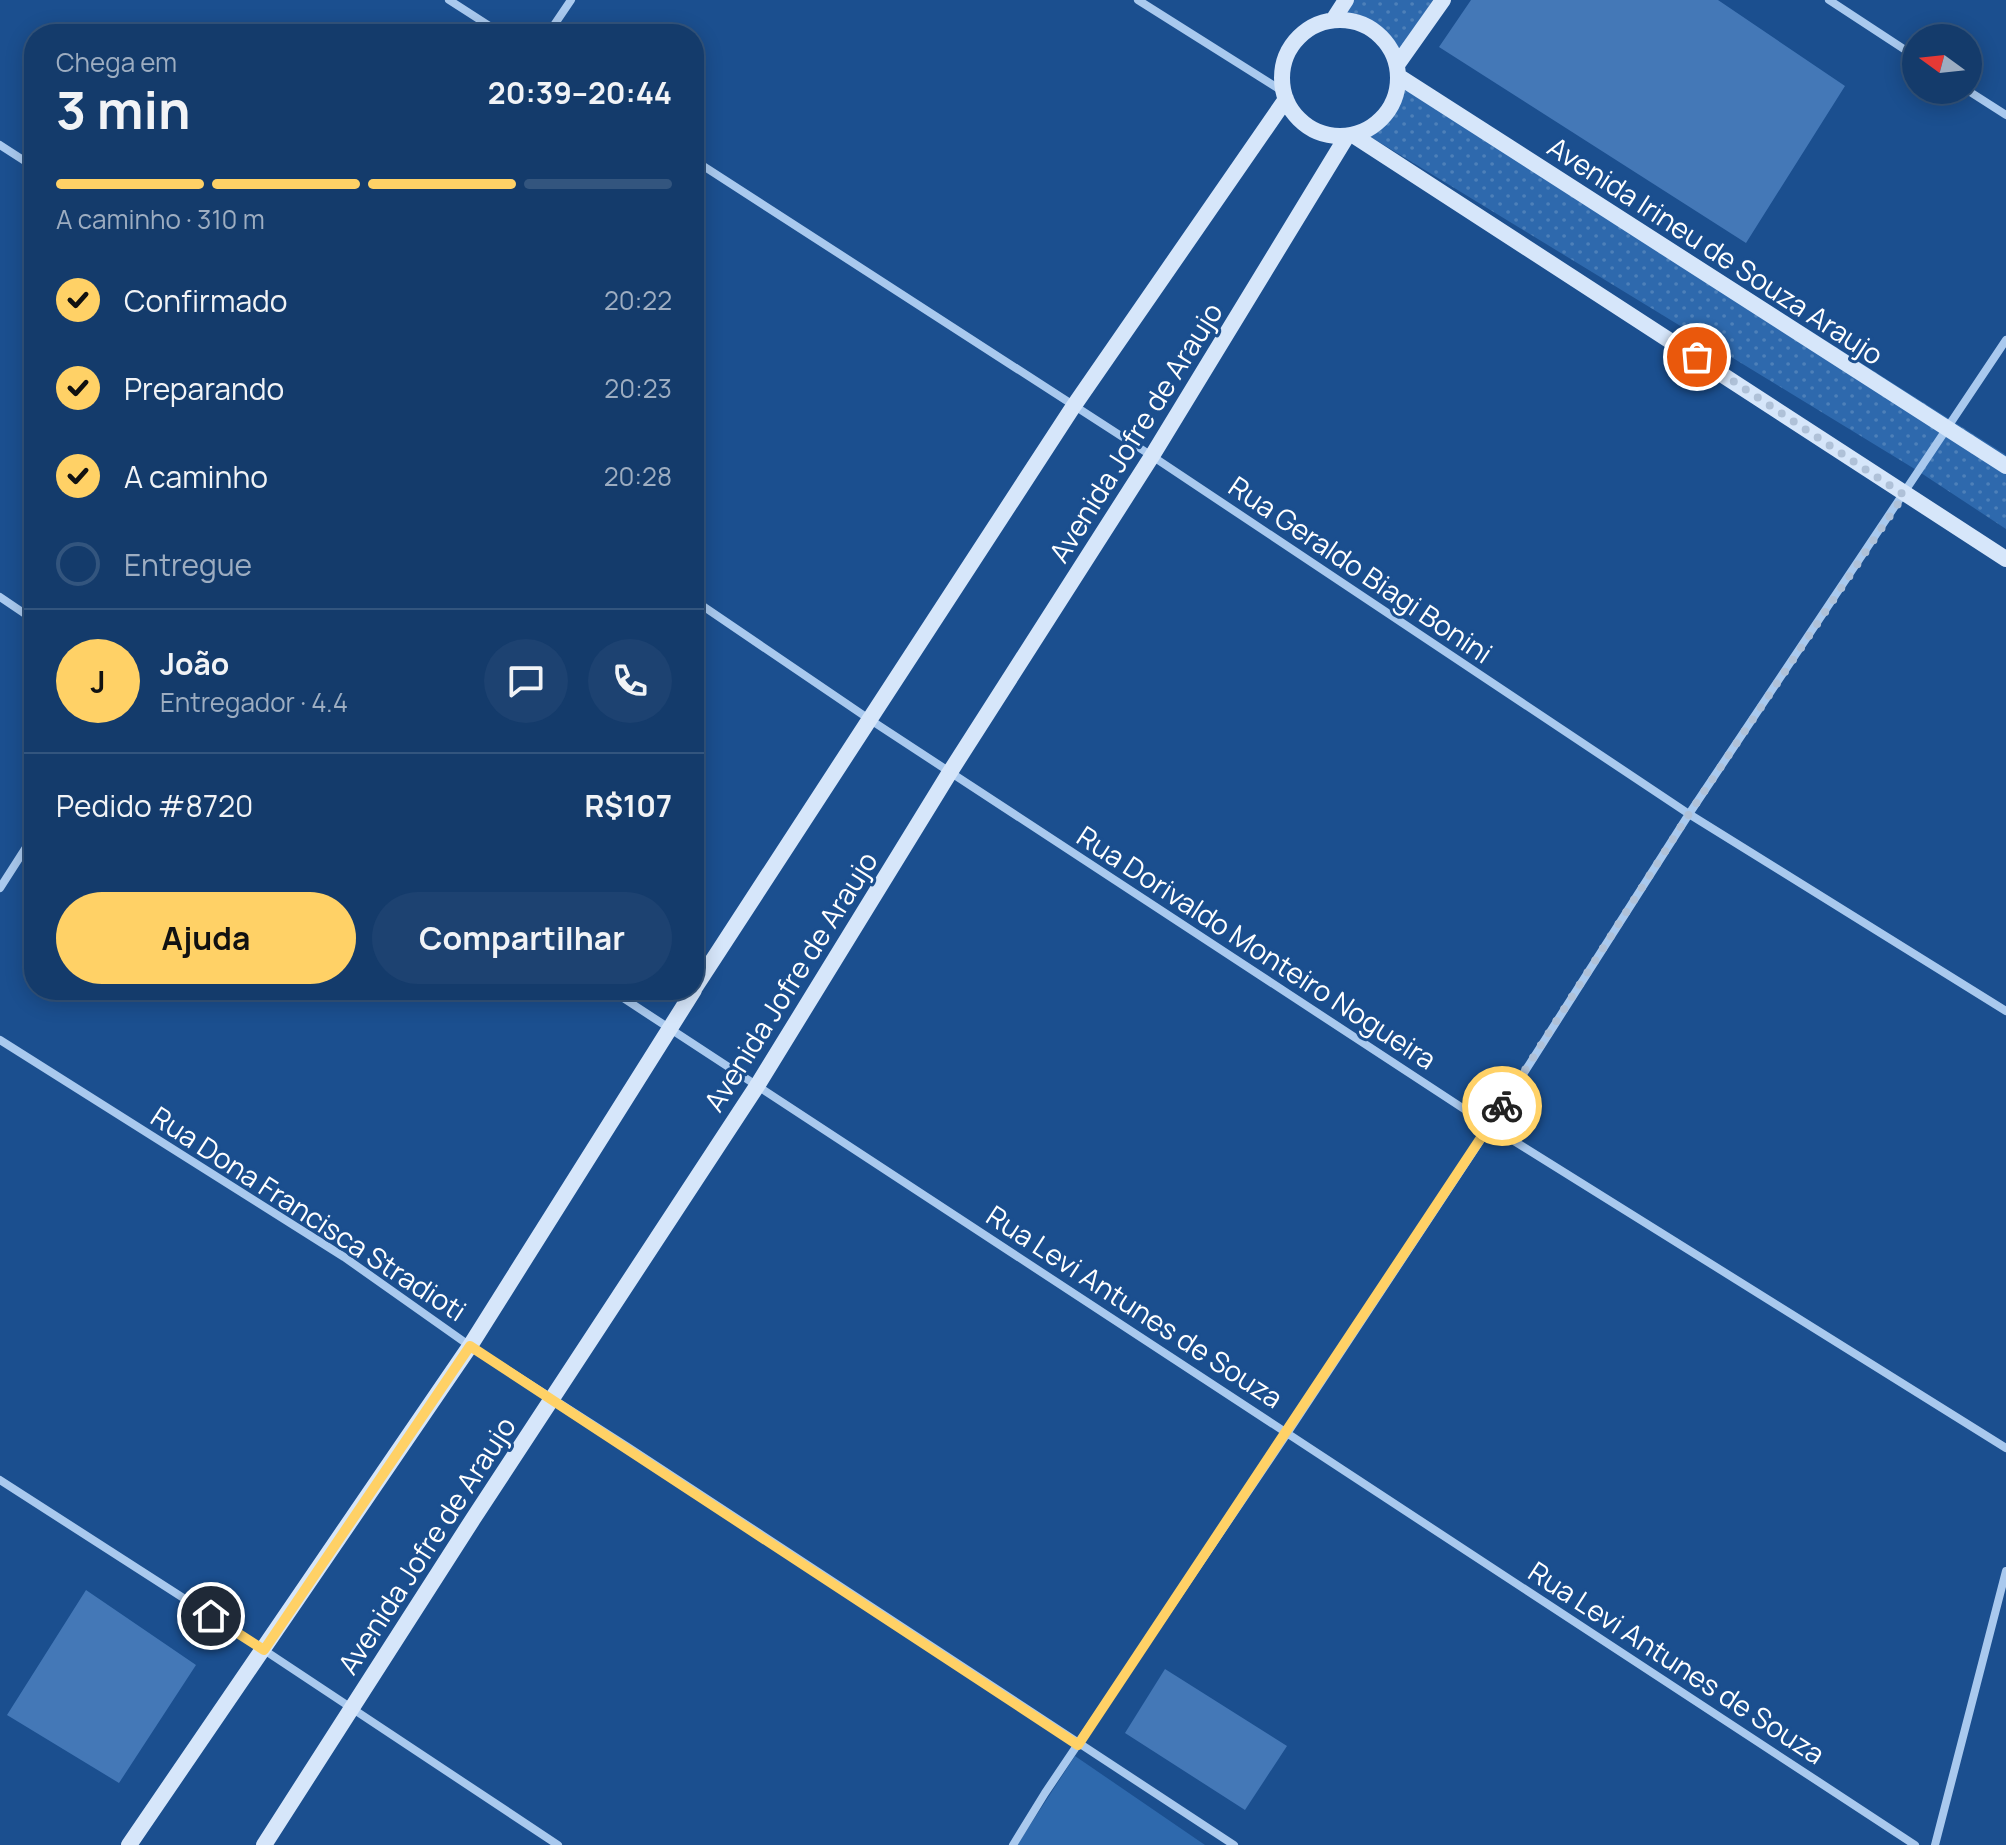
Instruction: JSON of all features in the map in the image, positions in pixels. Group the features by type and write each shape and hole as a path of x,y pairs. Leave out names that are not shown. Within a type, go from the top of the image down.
{"main road":[{"path":"1333,20 1346,0"},
{"path":"1397,71 1443,0"},
{"path":"1333,20 1354,21 1373,30 1388,45 1397,71 1395,95 1386,114 1371,127 1350,135 1322,134 1300,120 1285,96 1282,72 1287,54 1306,31 1333,20"},
{"name":"Avenida Irineu de Souza Araujo","path":"1397,71 2006,466"},
{"name":"Avenida Jofre de Araujo","path":"704,975 1073,407 1285,96"},
{"path":"1350,135 2006,559"},
{"name":"Avenida Jofre de Araujo","path":"264,1845 757,1086 1350,135"},
{"name":"Avenida Jofre de Araujo","path":"129,1845 470,1346 688,1000"}],"street":[{"path":"449,0 486,24"},
{"path":"555,24 571,0"},
{"path":"1138,0 1285,96"},
{"path":"1829,0 1902,48"},
{"path":"1982,100 2006,115"},
{"path":"0,145 24,161"},
{"name":"Rua Geraldo Biagi Bonini","path":"704,167 1152,456 1689,814 2006,1011"},
{"path":"1013,1845 1490,1126 1689,814 2006,340"},
{"path":"0,597 24,613"},
{"name":"Rua Dorivaldo Monteiro Nogueira","path":"704,607 869,719 1490,1126 2006,1448"},
{"path":"0,888 24,851"},
{"name":"Rua Levi Antunes de Souza","path":"627,1000 1915,1845"},
{"name":"Rua Dona Francisca Stradioti","path":"0,1040 344,1257 470,1346 1234,1845"},
{"path":"0,1480 558,1845"},
{"path":"1935,1845 2006,1571"}],"shaded area":[{"path":"1354,0 1433,0 1400,50 1377,25 1346,12"},
{"path":"1403,72 2006,455 2006,529 1918,471 1361,131 1390,108"},
{"path":"1075,1756 1205,1845 1017,1845"}],"building":[{"path":"1471,0 1718,0 1845,86 1746,243 1439,47"},
{"path":"86,1590 196,1665 119,1783 7,1715"},
{"path":"1165,1669 1287,1746 1245,1810 1125,1733"}],"way so far":[{"path":"1502,1106 1689,814 1904,495 1697,357"}],"route":[{"path":"211,1616 264,1650 470,1346 1078,1745 1502,1106"}]}
